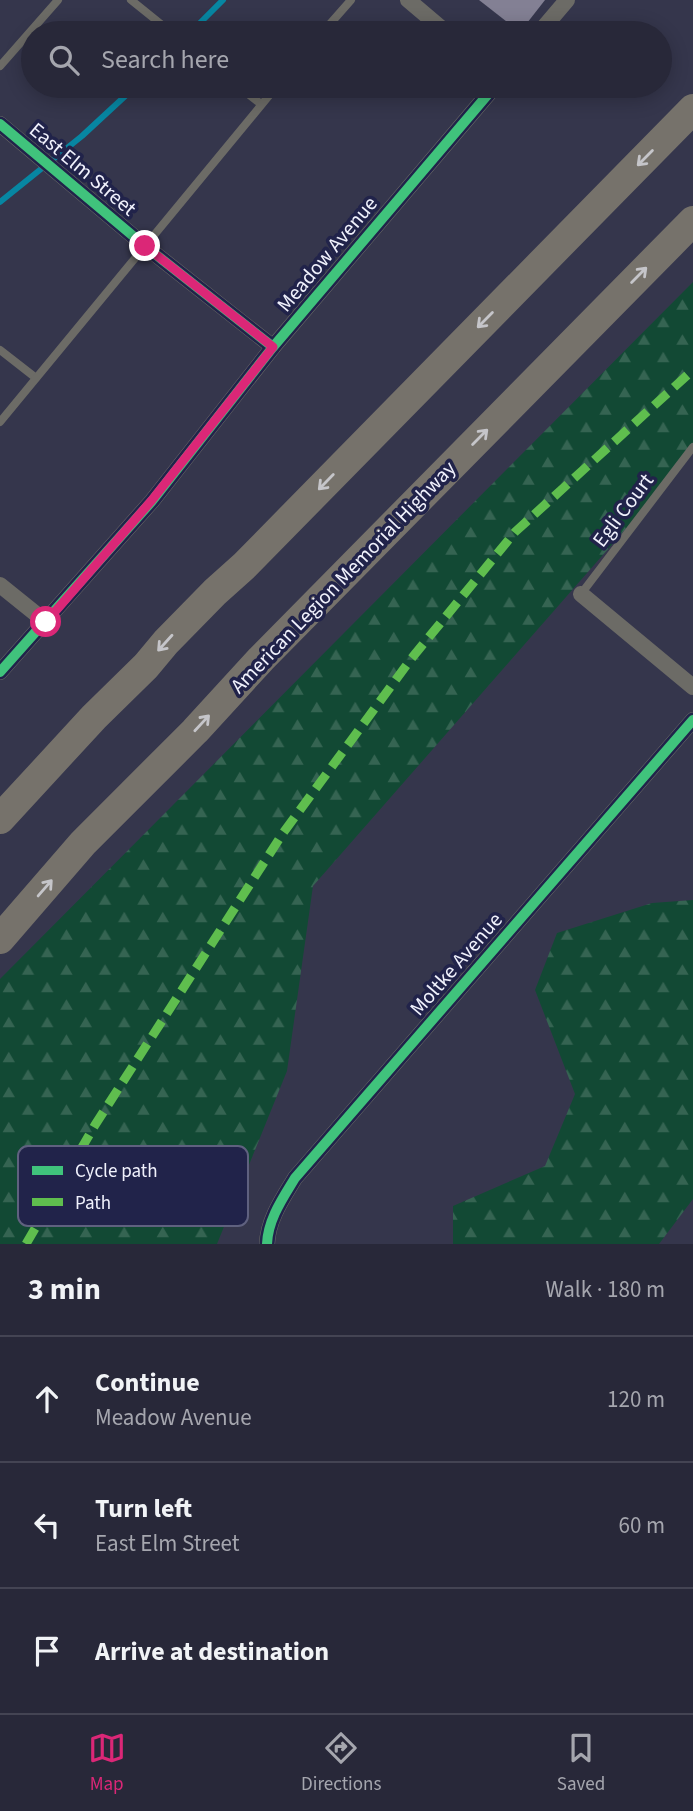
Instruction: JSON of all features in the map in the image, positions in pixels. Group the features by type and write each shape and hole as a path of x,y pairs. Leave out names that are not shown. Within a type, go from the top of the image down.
{"highway":[{"path":"0,819 166,642 693,109"},
{"name":"American Legion Memorial Highway","path":"0,939 83,843 195,731 270,649 693,221"}],"street":[{"path":"408,0 433,21"},
{"path":"549,21 567,0"},
{"name":"Meadow Avenue","path":"0,672 152,500 273,347 485,98"},
{"name":"East Elm Street","path":"0,124 145,246 273,347"},
{"path":"0,585 46,622"},
{"path":"581,594 693,687"},
{"name":"Moltke Avenue","path":"267,1244 276,1209 295,1178 693,720"}],"lane":[{"path":"40,21 58,0"},
{"path":"131,0 157,21"},
{"path":"333,21 351,0"},
{"path":"0,66 21,42"},
{"path":"253,98 261,104"},
{"path":"0,422 266,98"},
{"path":"0,350 36,378"},
{"name":"Egli Court","path":"581,594 693,447"}],"green space":[{"path":"693,282 693,452 313,886 287,1071 248,1167 248,1146 18,1146 18,1226 224,1226 217,1244 0,1244 0,979"},
{"path":"693,900 693,1199 659,1244 453,1244 453,1206 545,1166 575,1094 535,990 557,933 652,903"}],"building":[{"path":"479,0 545,0 529,21 506,21"}],"waterway":[{"path":"202,21 223,0"},
{"path":"0,202 82,136 123,98"}],"marked path":[{"path":"83,1146 283,833 411,659 515,532 693,370"},
{"path":"26,1244 36,1226"}],"cycle path":[{"path":"0,672 152,501 273,347 485,98"},
{"path":"0,124 145,246 273,347"},
{"path":"267,1244 273,1217 295,1178 693,720"}],"route":[{"path":"46,622 152,500 273,347 145,246"}]}
